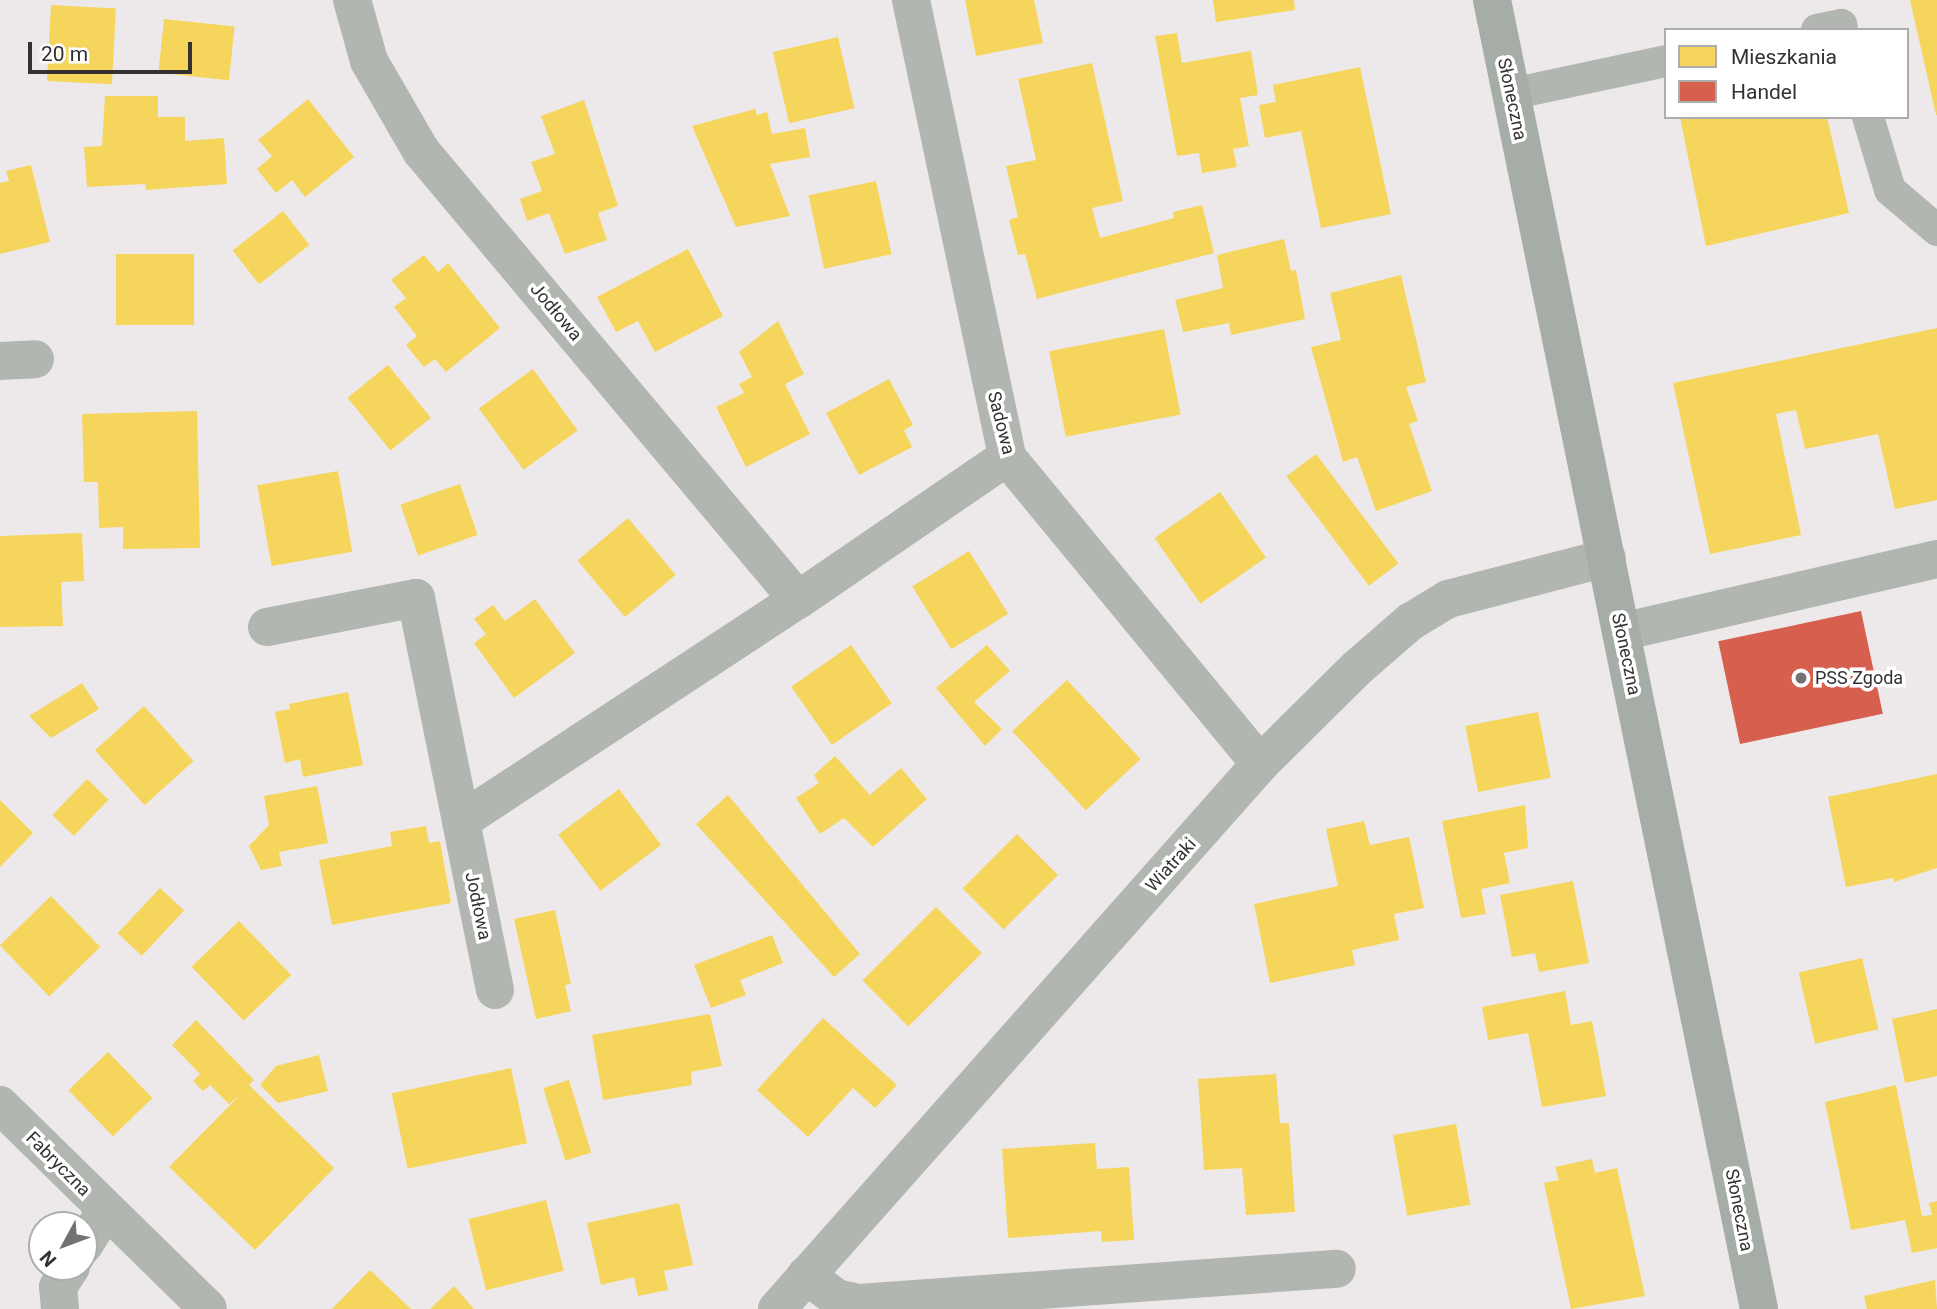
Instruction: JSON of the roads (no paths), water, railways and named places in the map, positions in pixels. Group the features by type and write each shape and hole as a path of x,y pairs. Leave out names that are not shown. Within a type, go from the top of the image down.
{"street":[{"name":"Jodłowa","path":"352,0 369,61 421,151 797,600"},
{"name":"Sadowa","path":"911,0 1007,457 1260,764"},
{"name":"Słoneczna","path":"1492,0 1759,1309"},
{"path":"461,821 797,600 1007,457"},
{"name":"Wiatraki","path":"778,1309 1260,764 1357,668 1410,622 1448,598 1606,558"},
{"path":"1621,632 1937,559"},
{"name":"Jodłowa","path":"267,627 416,598 495,990"},
{"name":"Fabryczna","path":"0,1105 105,1211 208,1309"},
{"path":"98,1222 105,1211"},
{"path":"806,1275 836,1298 859,1303 1337,1269"},
{"path":"60,1309 58,1287 62,1281"}],"lane":[{"path":"1827,28 1841,25 1842,28"},
{"path":"1511,93 1664,61"},
{"path":"1869,119 1890,190 1937,230"}],"place":[{"name":"PSS Zgoda","path":"1801,678"}]}
